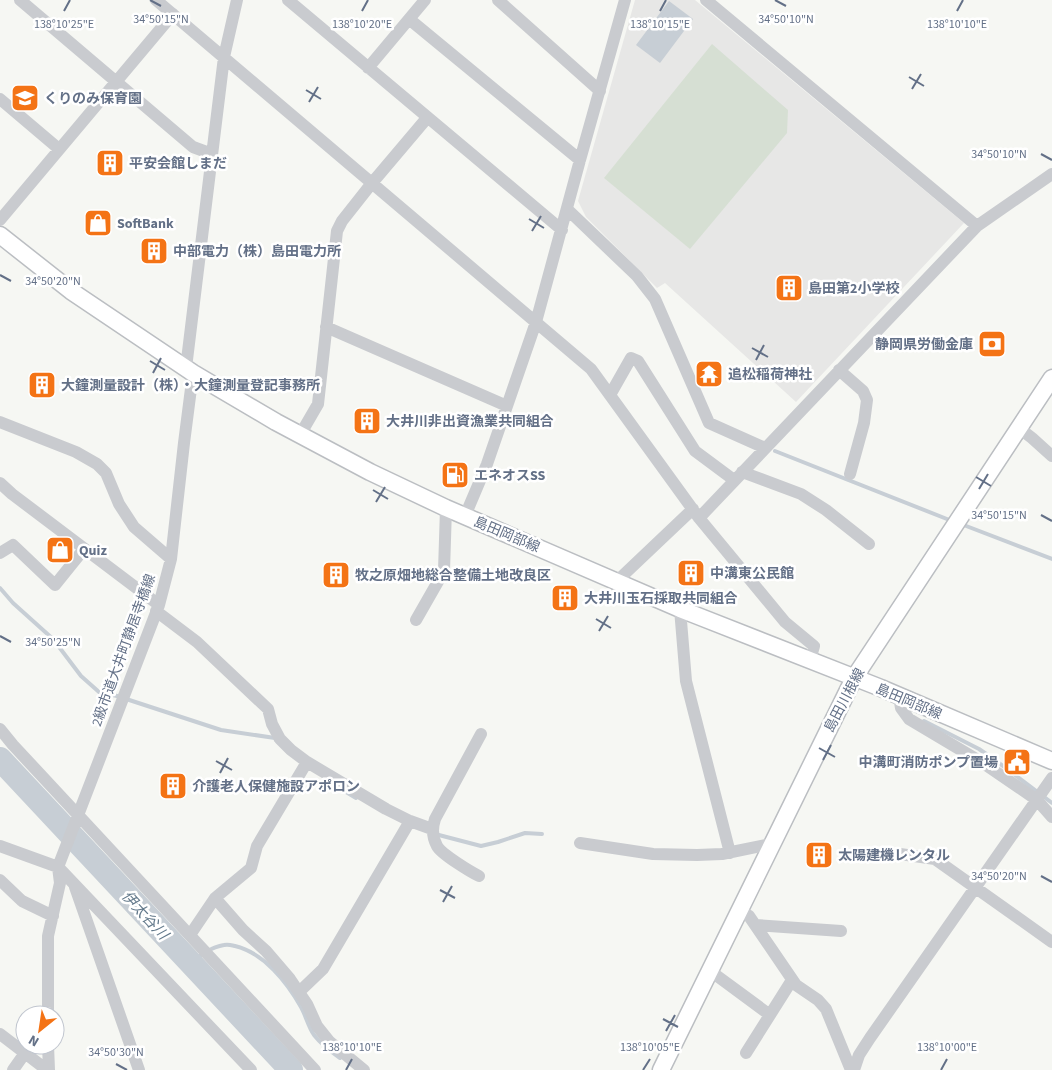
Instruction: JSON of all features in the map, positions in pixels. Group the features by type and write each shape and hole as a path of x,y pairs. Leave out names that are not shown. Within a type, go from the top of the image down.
{"main road":[{"name":"島田岡部線","path":"0,235 71,290 190,370 300,435 370,472 446,508 616,582 899,696 1052,761"},
{"name":"島田川根線","path":"661,1070 854,678 1052,378"}],"street":[{"path":"20,0 193,147 212,154"},
{"path":"156,0 591,369 696,514 785,622 814,646 810,660"},
{"name":"2級市道大井町静居寺橋線","path":"59,865 158,608 171,559 212,154 224,57 237,0"},
{"path":"288,0 562,230"},
{"path":"368,68 426,0"},
{"path":"498,0 600,91"},
{"path":"465,516 487,464 536,322 625,0"},
{"path":"706,0 977,226"},
{"path":"0,220 173,14"},
{"path":"409,20 580,160"},
{"path":"0,99 59,149"},
{"path":"300,435 318,404 337,232 342,221 372,183 427,118"},
{"path":"616,582 738,476 977,226 1052,174"},
{"path":"567,209 637,276 655,299 709,423 765,448"},
{"path":"326,327 507,406"},
{"path":"610,395 631,358 638,360 695,451 738,476 801,494 826,510 869,544"},
{"path":"839,370 863,391 867,400 864,423 850,474"},
{"path":"0,422 76,452 97,464 106,473 119,504 134,527 171,559"},
{"path":"1019,428 1052,456"},
{"path":"2,488 84,549 197,642 268,710 272,724 280,739 291,750 307,762 386,809 410,822 432,829"},
{"path":"416,620 444,571 446,508"},
{"path":"0,553 12,545 55,585 84,549"},
{"path":"680,609 686,681 730,853"},
{"path":"899,696 901,708 909,719 986,765 1036,800 1052,817"},
{"path":"0,729 77,818 190,935 315,1070"},
{"path":"479,876 437,848 432,829 435,819 481,734"},
{"path":"190,935 215,898 251,868 257,846 307,762"},
{"path":"852,1070 859,1054 1052,778"},
{"path":"299,992 323,969 410,822"},
{"path":"580,843 653,854 706,855 730,853 771,844"},
{"path":"0,846 59,865 73,883 251,1070"},
{"path":"900,854 935,860 1052,942"},
{"path":"48,1005 48,936 60,883 59,865"},
{"path":"0,880 22,901 53,916"},
{"path":"73,883 139,1070"},
{"path":"215,898 290,978 307,1004 318,1026 329,1040 364,1070"},
{"path":"739,910 750,916 796,985 818,1000 826,1009 852,1070"},
{"path":"756,925 840,931"},
{"path":"709,970 770,1015"},
{"path":"746,1053 792,980"},
{"path":"0,1034 15,1045"},
{"path":"13,1070 24,1055"},
{"path":"28,1055 48,1070"},
{"path":"48,1055 48,1070"}],"shaded area":[{"path":"635,0 695,0 964,223 796,402 665,283 657,288 586,217 578,201"},
{"path":"669,1 693,19 660,63 636,45"},
{"path":"712,44 788,110 787,133 690,249 604,178"}],"waterway":[{"path":"775,451 952,521"},
{"path":"961,524 1052,559"},
{"path":"0,588 13,603 53,639 81,676 99,692 117,696 221,730 275,738 276,740"},
{"path":"924,721 979,749 1052,803"},
{"name":"伊太谷川","path":"0,759 291,1070"},
{"path":"341,789 356,798"},
{"path":"435,834 481,846 525,833 542,834"},
{"path":"191,963 210,949 225,945 235,946 256,955 274,970 289,988 301,1007 314,1035 340,1058"}],"place":[{"name":"くりのみ保育園","path":"25,98"},
{"name":"平安会館しまだ","path":"110,163"},
{"name":"SoftBank","path":"98,223"},
{"name":"中部電力（株）島田電力所","path":"154,251"},
{"name":"島田第2小学校","path":"789,288"},
{"name":"静岡県労働金庫","path":"992,344"},
{"name":"追松稲荷神社","path":"709,374"},
{"name":"大鐘測量設計（株）・大鐘測量登記事務所","path":"42,385"},
{"name":"大井川非出資漁業共同組合","path":"367,421"},
{"name":"エネオスSS","path":"455,475"},
{"name":"Quiz","path":"60,550"},
{"name":"中溝東公民館","path":"691,573"},
{"name":"牧之原畑地総合整備土地改良区","path":"336,575"},
{"name":"大井川玉石採取共同組合","path":"565,598"},
{"name":"中溝町消防ポンプ置場","path":"1017,762"},
{"name":"介護老人保健施設アポロン","path":"173,786"},
{"name":"太陽建機レンタル","path":"819,855"}]}
